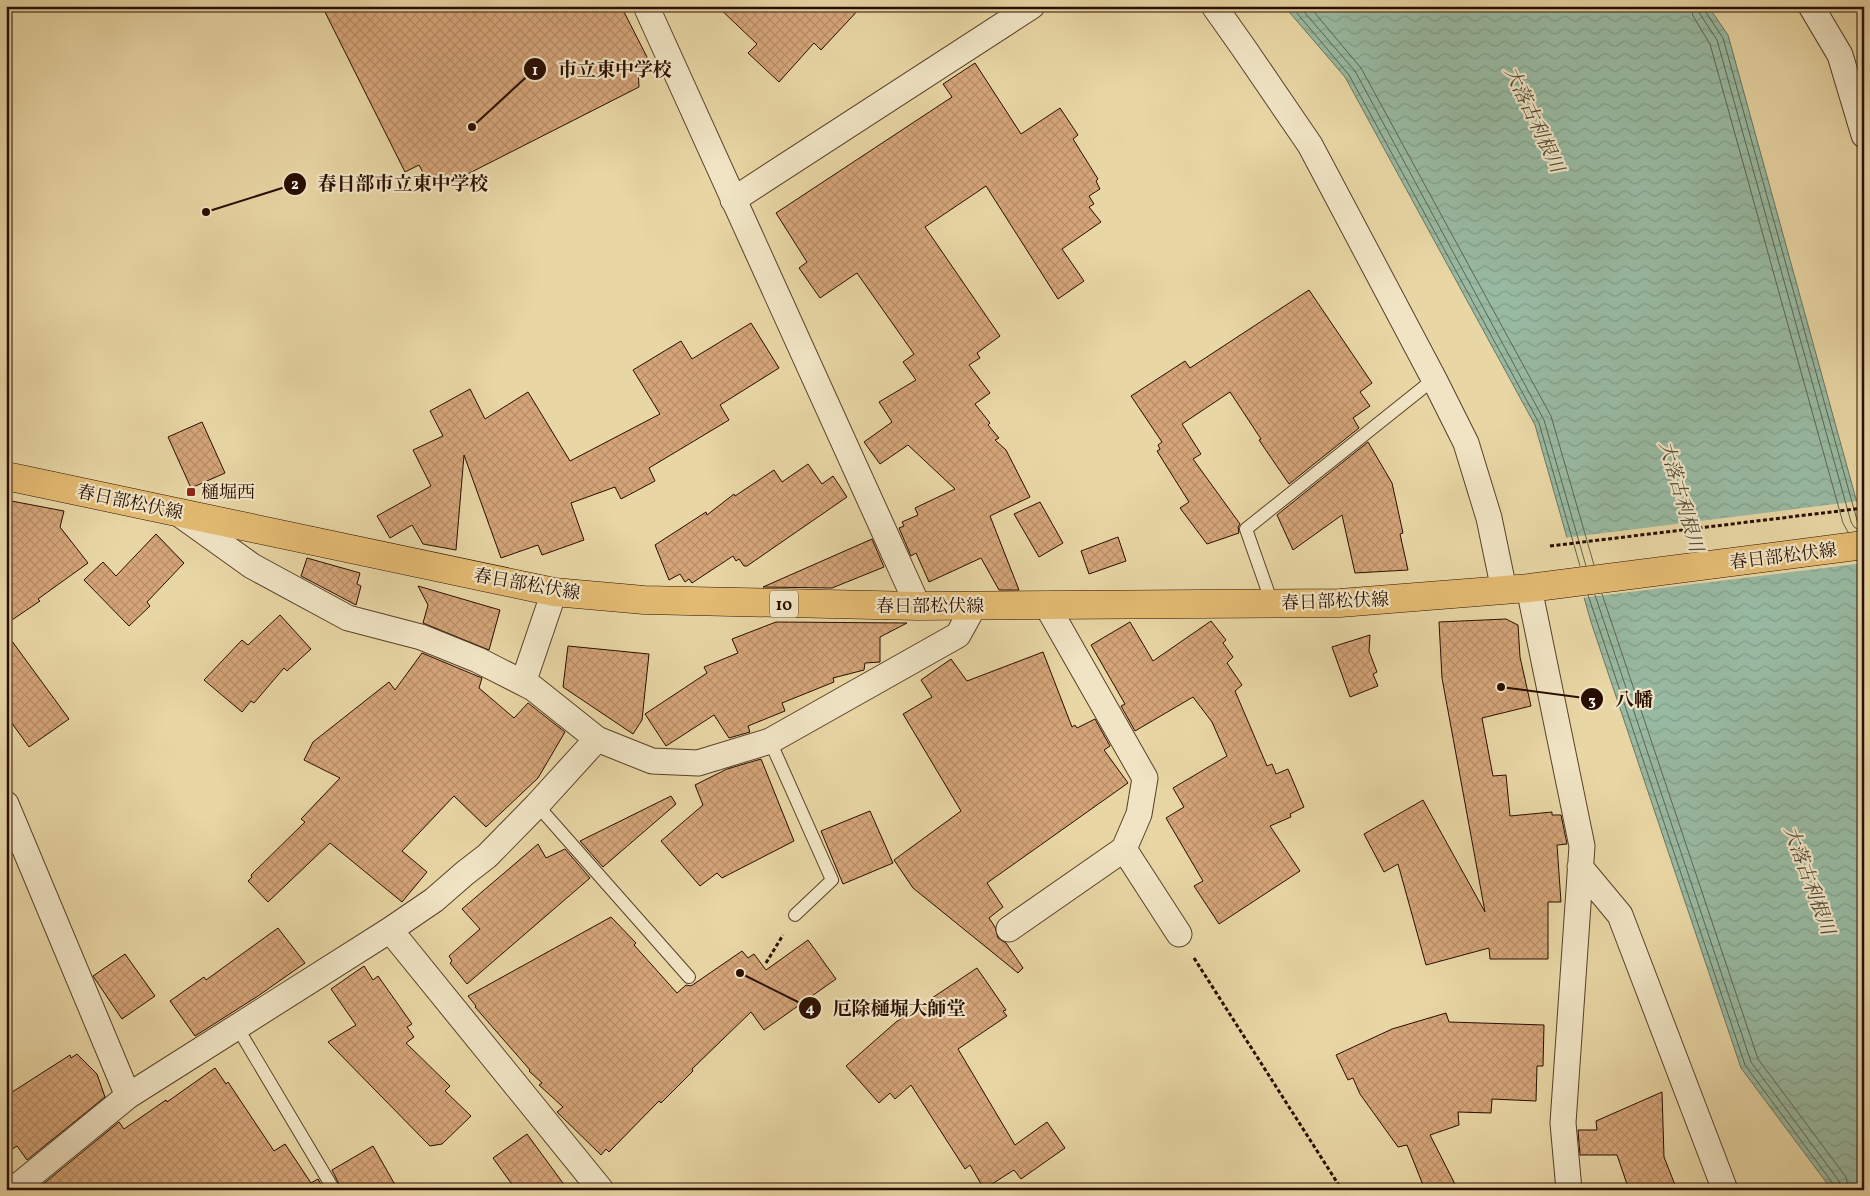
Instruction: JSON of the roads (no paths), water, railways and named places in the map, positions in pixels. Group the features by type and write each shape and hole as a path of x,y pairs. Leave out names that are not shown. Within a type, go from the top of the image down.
{"main road":[{"name":"春日部松伏線","path":"6,476 554,592 644,600 918,606 1340,603 1516,589 1864,545"}],"street":[{"path":"646,6 918,606"},
{"path":"733,200 1032,6"},
{"path":"1214,6 1310,145 1434,380 1466,443 1489,518 1516,589 1582,846 1563,1123 1569,1190"},
{"path":"1812,6 1840,55 1864,135"},
{"path":"176,511 252,566 348,618 421,637 478,660 523,683 597,739 652,761 698,763 770,741 958,635 974,606"},
{"path":"523,683 554,592"},
{"path":"1009,929 1124,849 1139,814 1145,778 1047,606"},
{"path":"13,1190 128,1096 390,930 434,900 487,856 597,739"},
{"path":"6,804 128,1096"},
{"path":"1124,849 1179,934"},
{"path":"1580,867 1620,915 1725,1190"},
{"path":"390,930 601,1190"}],"lane":[{"path":"1272,603 1246,529 1434,380"},
{"path":"770,741 832,880 795,915"},
{"path":"537,805 690,977"},
{"path":"237,1027 334,1190"}],"water":[{"name":"大落古利根川","path":"1284,6 1708,6 1728,35 1864,528 1864,1190 1832,1190 1741,1068 1591,622 1535,425 1345,77"}],"place":[{"name":"市立東中学校","path":"472,127"},
{"name":"春日部市立東中学校","path":"206,212"},
{"name":"樋堀西","path":"191,492"},
{"name":"八幡","path":"1501,687"},
{"name":"厄除樋堀大師堂","path":"740,973"}]}
